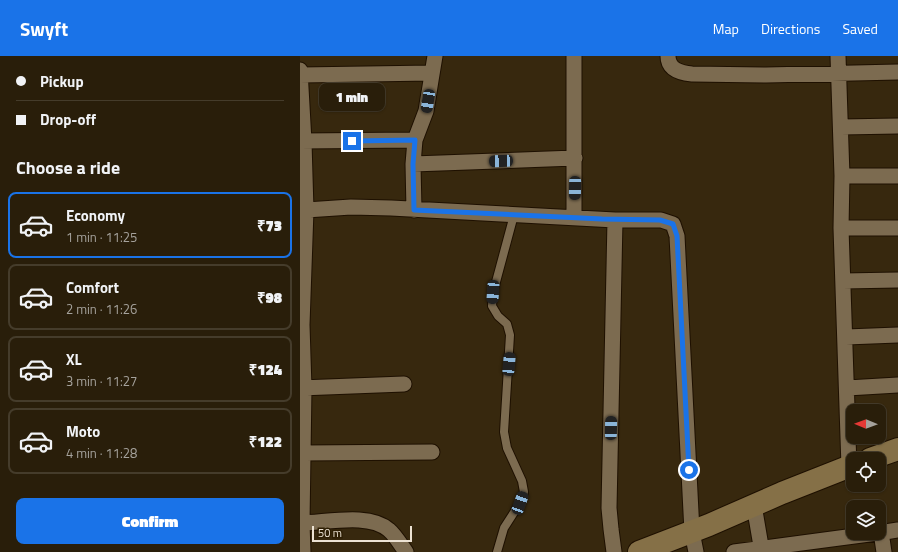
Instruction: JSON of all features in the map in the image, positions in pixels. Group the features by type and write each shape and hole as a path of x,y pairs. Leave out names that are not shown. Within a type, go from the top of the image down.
{"main road":[{"path":"886,453 898,449"},
{"path":"639,552 694,542 754,505 846,468"}],"street":[{"path":"414,210 413,164 415,140 426,111 435,56"},
{"path":"574,56 574,218"},
{"path":"668,56 668,60 672,68 681,73 692,74 838,74 898,72"},
{"path":"838,56 842,176 841,228 850,452"},
{"path":"300,70 306,210 302,263 301,325 303,453 301,523 304,552"},
{"path":"300,74 432,72"},
{"path":"841,127 898,126"},
{"path":"302,142 415,140"},
{"path":"413,164 575,158"},
{"path":"842,176 898,176"},
{"path":"306,210 351,207 615,220 660,220 673,224 677,236 694,542"},
{"path":"614,552 610,529 609,508 615,220"},
{"path":"841,228 898,228"},
{"path":"843,281 898,280"},
{"path":"846,337 898,335"},
{"path":"302,388 404,384"},
{"path":"847,388 898,385"},
{"path":"303,453 432,452"},
{"path":"754,505 761,550"},
{"path":"301,523 361,520 375,522 389,529 406,552"},
{"path":"886,532 898,530"},
{"path":"734,552 824,546 849,540"},
{"path":"881,540 884,552"}],"lane":[{"path":"497,552 504,528 520,503 524,492 522,481 507,448 504,432 510,335 507,324 498,316 492,306 493,292 514,215"}],"route":[{"path":"352,141 415,140 413,164 414,210 615,220 660,220 673,224 677,236 689,470"}]}
